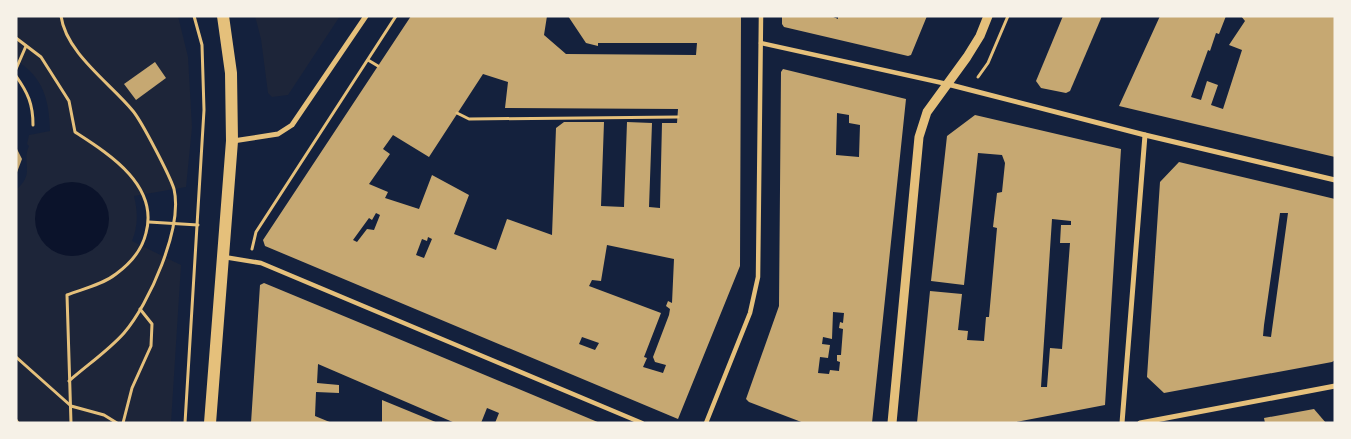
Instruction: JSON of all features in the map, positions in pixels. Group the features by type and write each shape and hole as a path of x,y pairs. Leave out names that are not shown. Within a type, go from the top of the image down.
{"main road":[{"path":"210,423 232,141 231,73 223,16"}],"street":[{"path":"232,141 278,134 292,125 366,16"},
{"path":"706,423 750,313 758,277 761,16"},
{"path":"892,423 919,136 927,112 980,36 988,16"},
{"path":"761,43 947,84 1144,135 1335,180"},
{"path":"1122,423 1144,135"},
{"path":"222,256 249,260 642,423"},
{"path":"1140,423 1335,386"}],"path":[{"path":"61,16 69,42 135,113 174,189 174,224 165,258 140,308 124,333 69,381"},
{"path":"185,423 204,110 202,45 194,16"},
{"path":"249,260 256,232 396,16"},
{"path":"965,90 974,83 988,62 1008,16"},
{"path":"16,38 41,57 69,101 75,132 101,149 123,168 144,194 149,222 143,247 115,275 67,294 71,423"},
{"path":"16,70 26,46"},
{"path":"368,60 378,66"},
{"path":"16,76 28,92 33,108 33,125"},
{"path":"457,113 469,119 678,116"},
{"path":"149,222 198,225"},
{"path":"123,423 132,388 151,346 152,324 140,308"},
{"path":"16,357 71,406 104,414 116,423"}],"shaded area":[{"path":"16,16 178,16 188,57 192,127 186,187 134,196 137,219 132,241 181,265 171,423 16,423 16,190 22,184 27,173 26,158 29,135 50,131 46,100 39,82 33,74 16,60"},
{"path":"255,16 340,16 288,95 272,97 268,93 261,39"},
{"path":"65,182 79,182 93,188 103,198 109,212 107,233 93,250 79,256 65,256 51,250 41,240 35,226 35,212 41,198 51,188"}],"building":[{"path":"411,16 547,16 544,35 566,54 696,55 697,43 598,43 598,46 586,43 568,16 741,16 740,266 678,419 265,246 263,240","holes":["483,74 508,82 505,108 678,109 677,123 662,123 660,208 649,207 652,123 627,122 624,207 601,206 604,122 564,122 556,128 552,235 507,219 496,250 454,234 469,195 432,175 419,209 385,198 388,192 369,184 390,154 383,149 393,135 429,157","376,213 380,215 374,230 367,229 357,242 353,240 369,218 372,220","428,237 432,239 424,258 416,255 422,239 427,241","607,245 674,259 672,303 668,301 666,306 670,309 669,315 653,357 655,362 666,365 663,373 643,367 647,358 644,357 661,313 589,286 592,280 601,281","582,337 599,343 595,350 579,344"]},
{"path":"782,16 831,16 838,19 838,16 927,16 911,55 908,56 784,27"},
{"path":"1063,16 1102,16 1070,91 1066,93 1041,88 1036,81"},
{"path":"1160,16 1226,16 1219,34 1216,33 1210,51 1208,50 1191,97 1201,100 1207,81 1218,85 1211,105 1223,109 1242,50 1229,45 1245,21 1241,16 1335,16 1335,157 1119,106"},
{"path":"155,62 166,78 136,100 124,84"},
{"path":"783,69 906,99 872,423 804,423 749,402 746,399 779,306 781,72","holes":["837,113 849,115 849,123 860,125 859,157 836,155","833,312 844,313 843,323 840,322 839,328 843,329 841,355 837,355 837,361 840,362 839,371 830,370 829,374 818,373 820,357 828,358 830,345 822,344 823,337 832,339"]},
{"path":"975,115 1121,149 1105,405 1011,423 917,423 930,291 962,294 958,330 968,331 967,340 984,341 986,317 989,317 997,228 993,227 997,193 1002,192 1005,163 1002,155 978,153 964,285 931,281 947,136","holes":["1052,219 1071,221 1071,225 1061,225 1060,243 1070,243 1062,349 1050,348 1047,387 1041,387"]},
{"path":"16,147 22,159 16,175"},
{"path":"1179,162 1335,199 1335,360 1164,393 1147,377 1160,182","holes":["1280,213 1288,213 1271,337 1263,336"]},
{"path":"264,283 600,423 495,423 499,413 487,408 481,423 455,423 318,364 317,383 339,385 339,393 316,392 315,416 332,423 251,423 260,285"},
{"path":"382,400 438,423 382,423"},
{"path":"1314,409 1326,423 1265,423 1264,418"}]}
